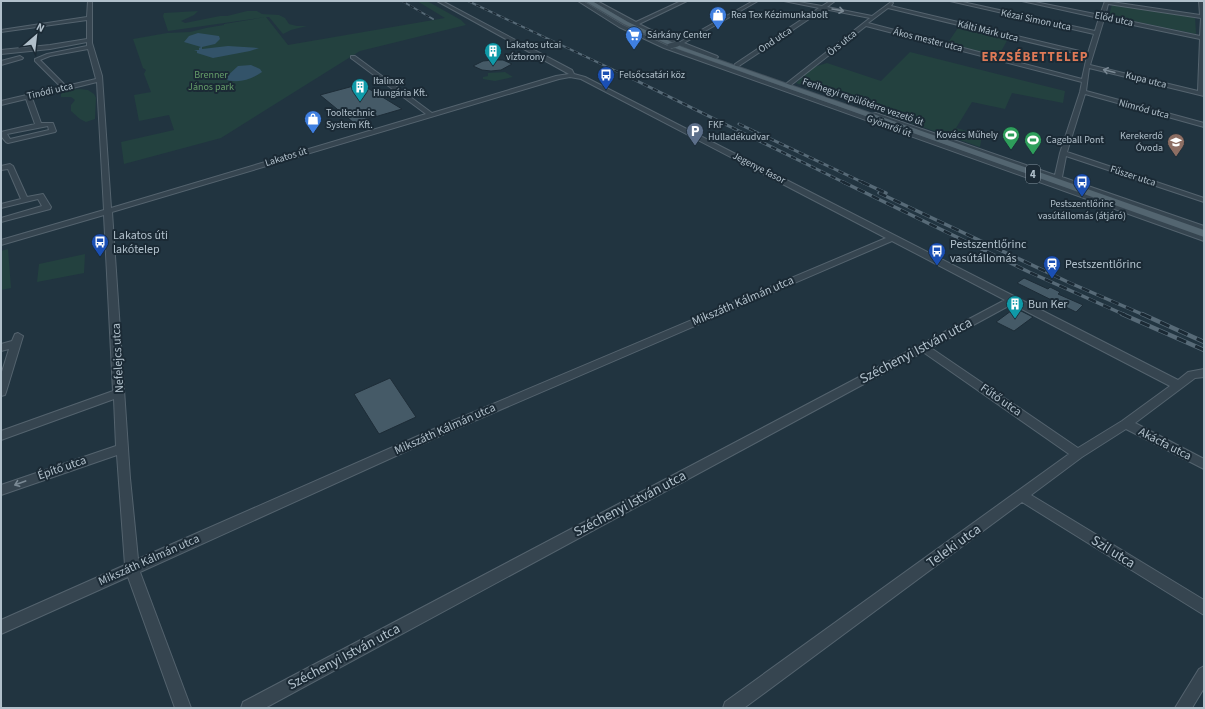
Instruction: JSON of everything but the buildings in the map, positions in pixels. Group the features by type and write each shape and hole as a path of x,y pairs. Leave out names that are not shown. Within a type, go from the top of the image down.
{"main road":[{"name":"Ferihegyi repülőtérre vezető út","path":"588,1 626,23 680,48 1204,234"}],"street":[{"name":"Nefelejcs utca","path":"90,1 89,44 99,80 116,318 119,393 132,567 136,582 183,708"},
{"name":"Jegenye fasor","path":"439,1 570,71 572,75 583,78 1178,385"},
{"name":"Gyömrői út","path":"580,1 621,26 668,47 1204,239"},
{"name":"Gyömrői út","path":"594,1 603,4 636,24 679,44 1204,229"},
{"path":"636,24 685,1"},
{"path":"668,47 679,44 753,1"},
{"path":"786,1 874,17"},
{"name":"Ond utca","path":"737,65 833,1"},
{"name":"Örs utca","path":"789,84 894,1"},
{"name":"Kézai Simon utca","path":"952,1 1097,33"},
{"name":"Előd utca","path":"1024,1 1203,38"},
{"path":"1202,1 1203,94"},
{"path":"1058,178 1063,153 1083,92 1087,66 1107,2 1203,17"},
{"name":"Kálti Márk utca","path":"887,6 1090,56"},
{"path":"1,31 90,18"},
{"name":"Ákos mester utca","path":"865,24 1084,81"},
{"path":"1,52 89,44"},
{"path":"65,88 38,60 49,55 89,44"},
{"path":"354,57 431,115"},
{"path":"2,63 20,58"},
{"path":"2,63 8,67"},
{"name":"Kupa utca","path":"1087,66 1203,94"},
{"name":"Lakatos út","path":"1,243 558,77 572,75"},
{"name":"Tinódi utca","path":"4,100 99,80"},
{"name":"Nimród utca","path":"1083,92 1204,126"},
{"path":"28,96 40,125"},
{"path":"51,124 53,131 8,141 2,134 40,125 51,124"},
{"name":"Fűszer utca","path":"1063,153 1204,200"},
{"path":"1,168 10,166 25,200"},
{"path":"1,206 40,196 47,207 1,220"},
{"name":"Mikszáth Kálmán utca","path":"1,627 132,567 447,428 892,238"},
{"name":"Széchenyi István utca","path":"249,708 1012,300"},
{"path":"1,348 17,339 1,392"},
{"name":"Fűtő utca","path":"923,347 1078,454"},
{"name":"Teleki utca","path":"731,708 1078,454 1126,424 1192,375 1204,373"},
{"path":"1,436 119,393"},
{"name":"Akácfa utca","path":"1126,424 1204,464"},
{"name":"Építő utca","path":"1,490 123,448"},
{"name":"Szil utca","path":"1022,496 1204,608"},
{"path":"1183,708 1204,674"}],"green space":[{"name":"Brenner János park","path":"417,1 427,1 461,20 466,25 360,51 221,138 124,164 121,142 174,130 169,115 139,121 134,95 151,92 144,74 146,70 143,68 133,39 167,33 190,32 224,24 266,17 288,45 445,18"},
{"path":"1112,4 1195,16 1196,34 1109,16"},
{"path":"198,11 194,15 181,21 185,23 247,11 257,11 262,14 279,15 285,18 289,24 307,26 291,30 283,34 269,17 168,31 163,16 164,13"},
{"path":"960,25 1009,37 998,57 947,44"},
{"path":"910,52 1065,91 1063,103 1012,93 1005,109 972,102 956,128 982,135 980,147 796,83 814,67 827,63 881,81"},
{"path":"505,72 513,77 495,81 483,79 483,77 488,76 488,73"},
{"path":"67,90 88,90 94,94 96,98 95,119 86,122 71,111 71,105 75,100 71,97 61,97 61,94"},
{"path":"8,249 11,288 1,290 1,251"},
{"path":"85,254 84,273 37,282 39,264"}],"water":[{"path":"198,33 219,36 220,39 215,44 202,47 202,49 228,46 259,48 213,58 197,53 197,51 194,50 199,50 201,47 184,42 189,36"},
{"path":"251,65 260,69 262,72 253,77 239,81 224,79 238,66"}],"railway":[{"path":"402,1 433,19"},
{"path":"468,1 635,80"},
{"path":"633,79 845,183"},
{"path":"739,124 864,183"},
{"path":"843,182 1029,272 1125,315"},
{"path":"862,182 886,193"},
{"path":"879,193 1070,283 1144,315"},
{"path":"1122,314 1204,350"},
{"path":"1142,314 1204,342"}],"place":[{"name":"Rea Tex Kézimunkabolt","path":"718,30"},
{"name":"Sárkány Center","path":"634,50"},
{"name":"Lakatos utcai víztorony","path":"493,66"},
{"name":"Felsőcsatári köz","path":"606,90"},
{"name":"Italinox Hungária Kft.","path":"360,102"},
{"name":"Tooltechnic System Kft.","path":"313,134"},
{"name":"FKF Hulladékudvar","path":"695,146"},
{"name":"Kovács Műhely","path":"1011,150"},
{"name":"Cageball Pont","path":"1033,155"},
{"name":"Kerekerdő Óvoda","path":"1176,157"},
{"name":"Pestszentlőrinc vasútállomás (átjáró)","path":"1082,197"},
{"name":"Lakatos úti lakótelep","path":"100,257"},
{"name":"Pestszentlőrinc vasútállomás","path":"937,266"},
{"name":"Pestszentlőrinc","path":"1052,279"},
{"name":"Bun Ker","path":"1015,319"}],"district":[{"name":"ERZSÉBETTELEP","path":"1035,57"}]}
